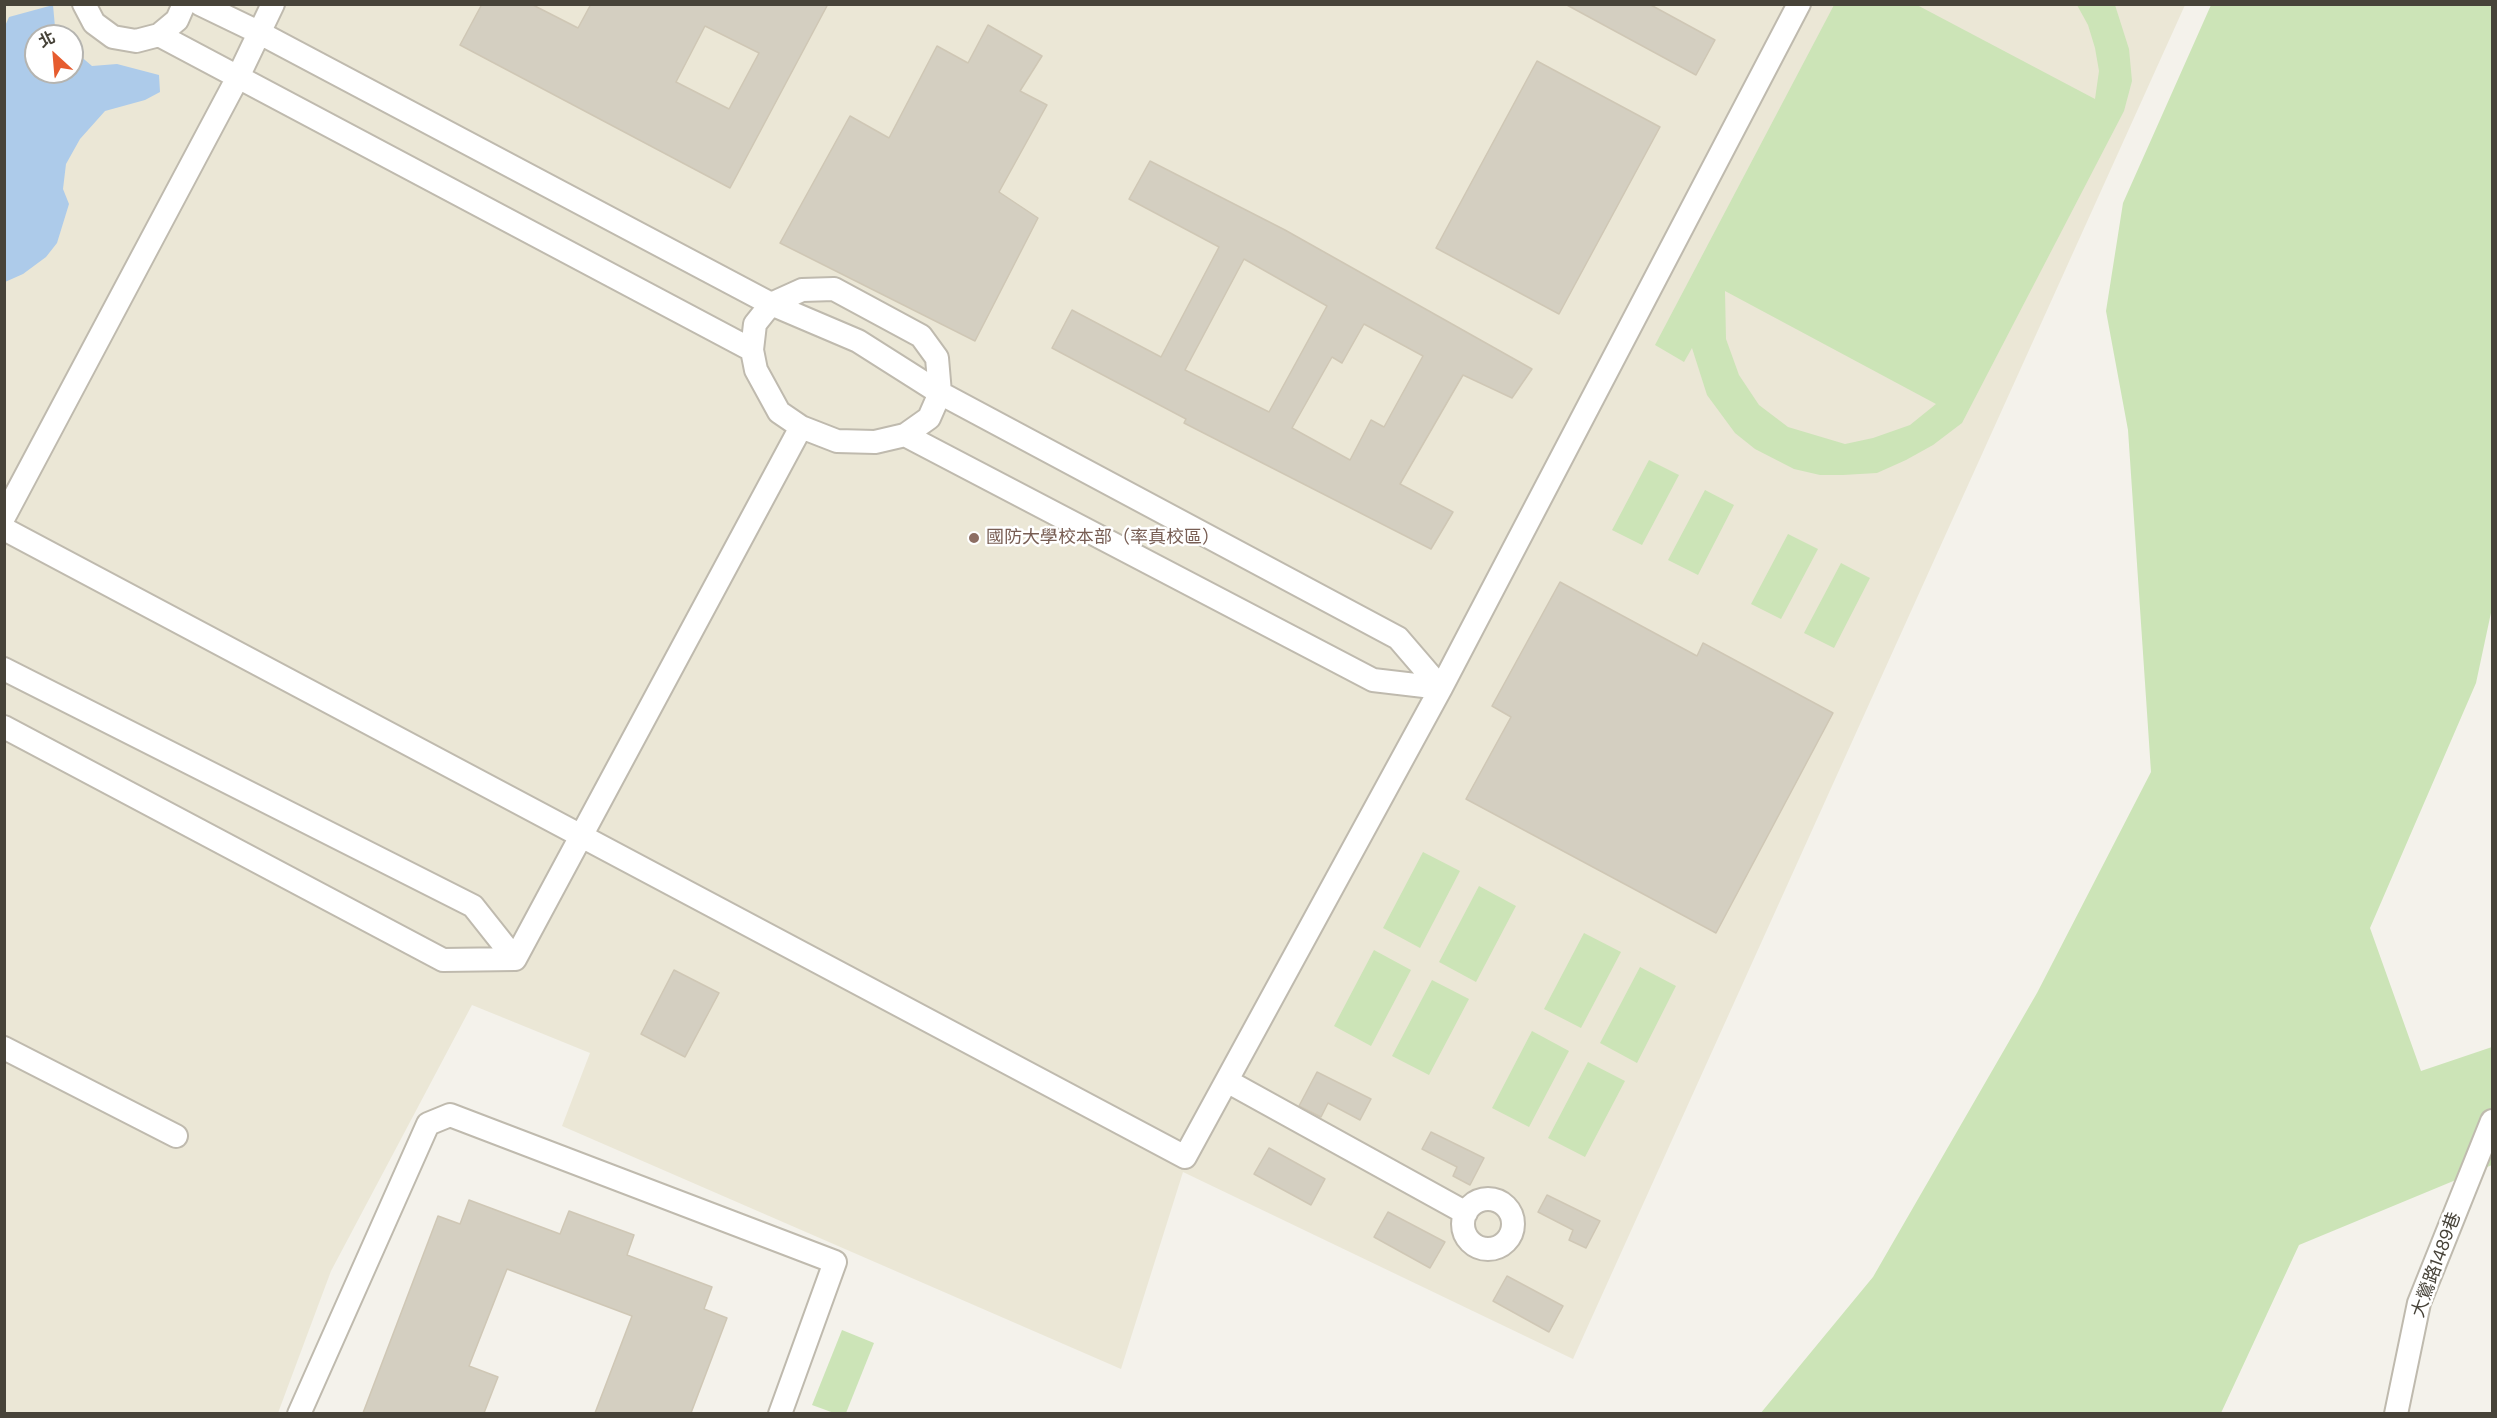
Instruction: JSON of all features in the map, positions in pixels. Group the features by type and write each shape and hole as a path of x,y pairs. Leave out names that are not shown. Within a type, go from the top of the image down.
{"street":[{"path":"84,4 94,23 112,37 136,41 159,35 177,20 184,4"},
{"path":"200,4 258,32 771,304 858,341 940,393 1398,638 1441,688"},
{"path":"4,517 238,77 273,4"},
{"path":"4,529 1185,1157 1441,688 1800,4"},
{"path":"159,35 752,350"},
{"path":"834,289 921,336 937,358 940,393 929,418 905,435 875,442 837,441 801,427 779,412 756,370 752,350 755,324 771,304 802,290 834,289"},
{"path":"515,959 801,427"},
{"path":"905,435 1373,680 1441,688"},
{"path":"4,669 473,906 515,959"},
{"path":"4,727 443,960 515,959"},
{"path":"4,1048 176,1136"},
{"path":"1227,1081 1466,1213"},
{"path":"299,1413 428,1124 450,1115 835,1262 780,1413"},
{"name":"大鶯路1489巷","path":"2396,1413 2419,1303 2493,1121"}],"shaded area":[{"name":"國防大學校本部（率真校區）","path":"5,5 2185,5 1573,1359 1183,1172 1121,1369 562,1126 590,1053 472,1005 331,1271 278,1413 5,1414"}],"green space":[{"path":"1834,5 1917,5 2095,99 2099,71 2095,48 2088,25 2077,5 2115,5 2129,49 2132,81 2124,111 1962,423 1933,445 1877,473 1820,475 1794,469 1755,449 1735,433 1707,395 1692,348 1684,362 1655,345","holes":["1725,291 1936,404 1910,425 1873,438 1845,444 1788,427 1759,405 1739,375 1726,339"]},
{"path":"2211,5 2492,5 2492,608 2476,683 2370,928 2421,1071 2492,1047 2492,1165 2299,1245 2221,1413 1760,1414 1873,1277 2037,993 2151,772 2128,430 2106,311 2123,203"},
{"path":"1649,460 1679,475 1642,545 1612,530"},
{"path":"1705,490 1734,505 1698,575 1668,560"},
{"path":"1788,534 1818,549 1781,619 1751,604"},
{"path":"1841,563 1870,578 1834,648 1804,633"},
{"path":"1423,852 1460,871 1420,948 1383,928"},
{"path":"1479,886 1516,906 1476,982 1439,962"},
{"path":"1584,933 1621,952 1581,1028 1544,1009"},
{"path":"1374,950 1411,970 1371,1046 1334,1026"},
{"path":"1640,967 1676,986 1637,1063 1600,1043"},
{"path":"1432,980 1469,999 1429,1075 1392,1056"},
{"path":"1532,1031 1569,1051 1529,1127 1492,1108"},
{"path":"1588,1062 1625,1081 1585,1157 1548,1138"},
{"path":"842,1330 874,1343 846,1413 834,1413 812,1405"}],"water":[{"path":"53,5 55,24 24,24 24,84 84,84 84,59 92,66 117,64 159,75 160,92 145,100 105,111 80,139 66,164 63,189 69,204 57,243 46,257 23,274 5,282 5,26 9,17"}],"building":[{"path":"482,4 531,4 578,28 591,4 828,4 730,188 460,45","holes":["705,26 759,53 729,109 676,82"]},
{"path":"1565,4 1649,4 1715,40 1696,75"},
{"path":"988,25 1042,56 1020,91 1047,105 999,192 1038,218 975,341 780,243 850,116 889,138 937,46 968,63"},
{"path":"1537,61 1660,127 1559,314 1436,248"},
{"path":"1150,161 1285,230 1532,369 1512,398 1463,375 1400,484 1453,512 1431,549 1184,423 1186,419 1052,348 1072,310 1161,357 1219,247 1129,199","holes":["1244,259 1327,306 1269,412 1185,370","1364,324 1423,356 1384,427 1371,420 1350,460 1292,428 1332,357 1342,363"]},
{"path":"1560,582 1697,656 1703,643 1833,713 1716,933 1466,799 1511,717 1492,706"},
{"path":"674,970 719,993 685,1057 641,1034"},
{"path":"1317,1072 1371,1099 1360,1120 1328,1103 1321,1117 1299,1106"},
{"path":"1431,1132 1484,1158 1470,1185 1453,1176 1457,1167 1422,1149"},
{"path":"1269,1148 1325,1179 1311,1205 1254,1174"},
{"path":"1547,1195 1600,1221 1586,1248 1569,1240 1573,1230 1538,1212"},
{"path":"469,1200 560,1234 569,1211 634,1235 627,1255 712,1287 704,1309 727,1318 691,1413 595,1413 632,1316 507,1269 469,1366 498,1377 484,1413 363,1413 438,1216 460,1224"},
{"path":"1388,1212 1445,1242 1430,1268 1374,1237"},
{"path":"1507,1276 1563,1306 1549,1332 1493,1301"}],"place":[{"name":"國防大學校本部（率真校區）","path":"974,538"}]}
